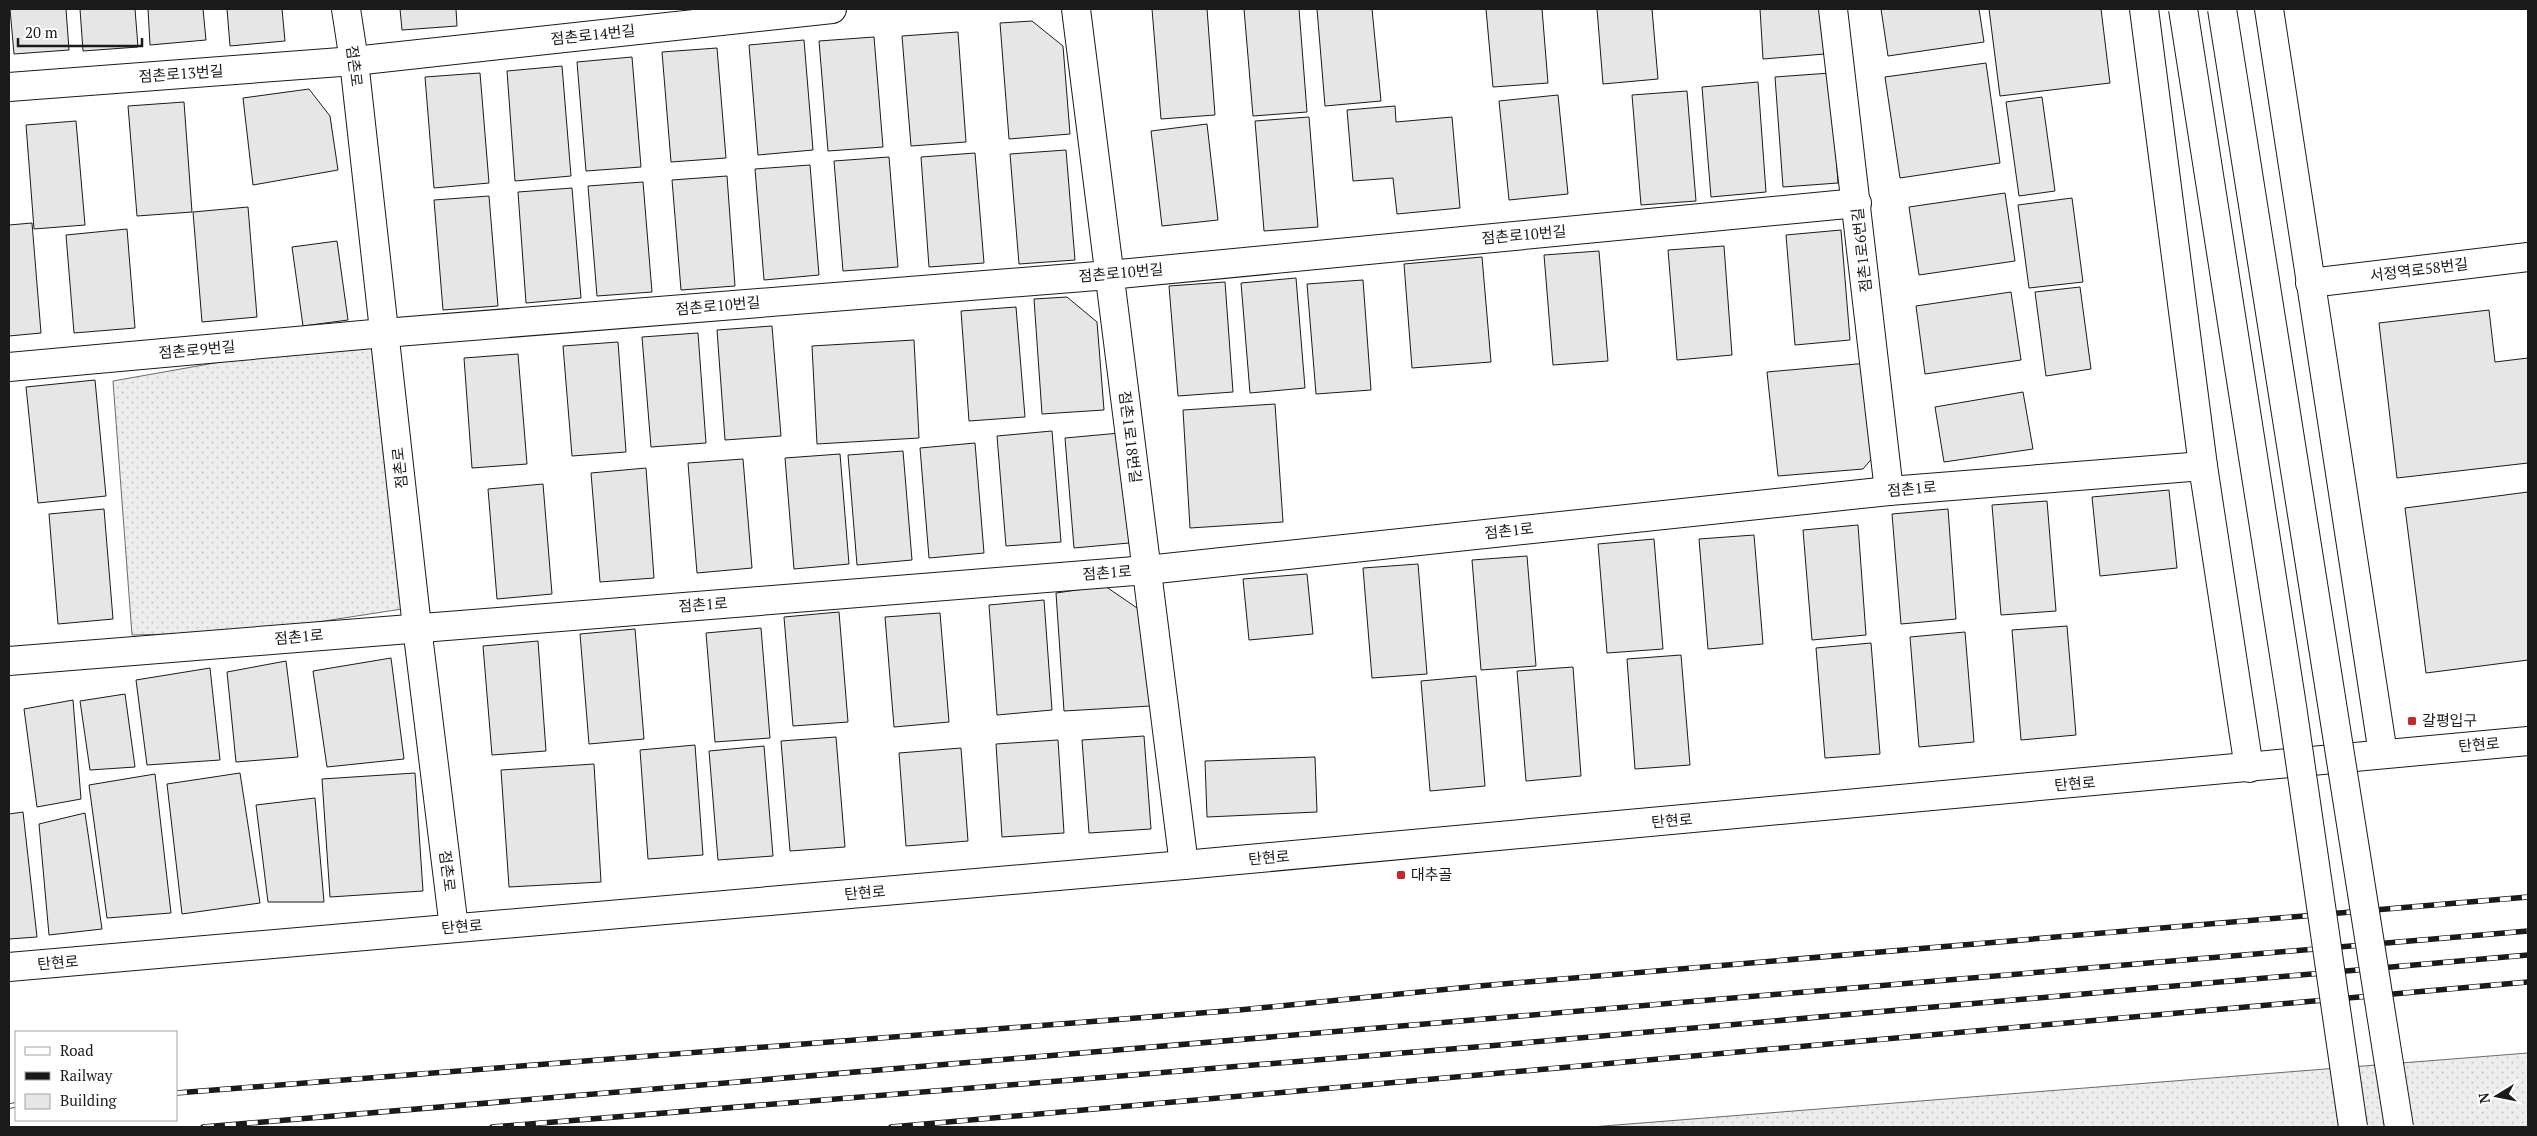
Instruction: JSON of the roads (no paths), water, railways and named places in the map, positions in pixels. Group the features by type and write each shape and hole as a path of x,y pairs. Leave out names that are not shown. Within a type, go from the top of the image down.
{"street":[{"name":"점촌로","path":"346,9 354,61 417,627 454,928"},
{"name":"점촌로14번길","path":"354,61 832,9"},
{"name":"점촌1로18번길","path":"1076,9 1184,865"},
{"name":"점촌1로6번길","path":"1833,9 1889,491"},
{"path":"2144,9 2203,466 2249,768"},
{"path":"2183,9 2294,716 2353,1127"},
{"path":"2222,9 2399,1127"},
{"path":"2269,9 2383,754"},
{"name":"점촌로13번길","path":"9,87 354,61"},
{"name":"점촌로10번길","path":"384,333 1109,275 1857,203"},
{"name":"서정역로58번길","path":"2310,283 2528,257"},
{"name":"점촌로9번길","path":"9,367 384,333"},
{"name":"점촌1로","path":"9,661 1147,570 1889,491 2203,466"},
{"name":"탄현로","path":"9,967 1184,865 2528,741"}],"railway":[{"path":"178,1093 1239,1010 1479,986 2528,897"},
{"path":"203,1127 2528,931"},
{"path":"492,1127 1488,1046 2528,955"},
{"path":"891,1127 2528,982"},
{"path":"9,1106 15,1105"}],"place":[{"name":"갈평입구","path":"2412,721"},
{"name":"대추골","path":"1401,875"}]}
